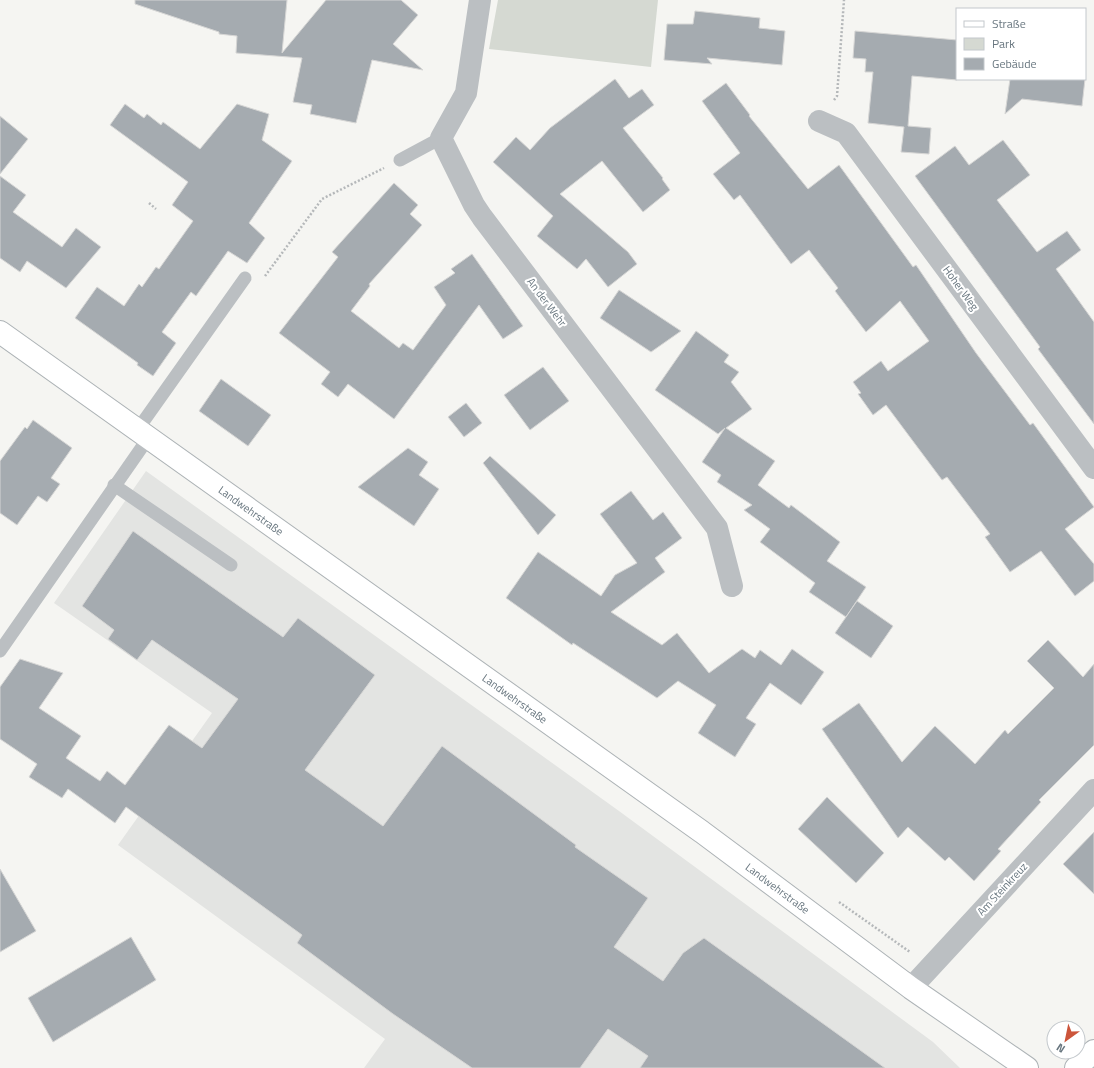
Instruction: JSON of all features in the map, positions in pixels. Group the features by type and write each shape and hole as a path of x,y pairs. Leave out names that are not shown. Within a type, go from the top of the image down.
{"street":[{"path":"441,138 466,93 480,0"},
{"name":"Hoher Weg","path":"818,121 846,133 1094,468"},
{"name":"An der Wehr","path":"441,138 474,206 717,528 732,586"},
{"name":"Landwehrstraße","path":"0,332 702,832 911,988 1027,1068"},
{"name":"Am Steinkreuz","path":"911,988 1094,790"},
{"path":"1076,1068 1094,1050"}],"lane":[{"path":"400,160 441,138"},
{"path":"0,651 114,485 143,433 245,278"},
{"path":"114,485 231,565"}],"path":[{"path":"818,121 837,96 844,0"},
{"path":"150,203 156,209"}],"shaded area":[{"path":"146,471 619,811 933,1042 960,1068 364,1068 385,1039 118,845 212,713 54,603"}],"green space":[{"path":"498,0 658,0 651,67 489,49"}],"building":[{"path":"135,0 287,0 282,53 326,0 401,0 418,15 393,44 423,70 372,60 356,123 310,114 312,105 293,102 302,58 236,53 237,36 219,34 219,32 135,4"},
{"path":"695,11 760,18 759,28 785,31 782,65 707,58 712,64 664,60 667,24 693,24"},
{"path":"855,31 956,40 956,80 912,76 908,126 931,128 929,154 901,152 904,127 868,123 873,72 865,72 866,59 853,58"},
{"path":"615,79 629,98 642,89 654,105 623,128 663,178 662,179 670,190 643,212 602,161 560,194 628,252 637,264 608,287 586,259 577,269 537,236 553,216 493,162 516,137 530,150 550,128"},
{"path":"1010,80 1085,80 1082,106 1022,99 1005,114"},
{"path":"726,83 750,115 749,116 808,189 839,165 913,267 916,265 976,353 1030,425 1033,423 1094,507 1065,529 1094,564 1094,581 1075,596 1041,551 1010,572 985,537 990,534 947,477 942,480 886,405 873,415 858,394 861,393 853,382 881,361 888,371 929,341 900,301 866,332 835,291 838,288 809,250 791,264 740,195 734,200 713,174 740,153 702,101"},
{"path":"125,104 144,118 147,114 161,125 163,122 200,149 237,104 269,114 262,140 292,161 249,223 265,238 247,263 228,251 196,296 191,292 162,332 176,343 153,376 137,365 138,363 75,318 97,287 124,306 139,284 142,287 156,267 159,269 193,221 172,205 188,182 110,125"},
{"path":"0,116 28,139 0,174"},
{"path":"1003,140 1030,175 997,200 1037,252 1067,231 1081,250 1056,269 1094,322 1094,424 1038,349 1040,347 915,176 955,146 969,165"},
{"path":"0,176 26,195 13,212 62,247 76,228 101,247 66,288 27,261 20,272 0,258"},
{"path":"394,183 418,205 410,214 422,225 369,284 370,286 351,311 399,348 403,343 413,350 446,305 434,287 455,273 451,269 472,254 523,326 503,339 479,305 394,419 348,384 338,397 321,384 330,372 279,333 338,257 332,252"},
{"path":"619,290 681,331 651,352 600,318"},
{"path":"696,331 729,355 724,362 739,372 731,382 752,409 726,428 775,461 758,485 789,508 791,505 840,542 827,561 866,587 846,617 809,592 815,583 760,542 770,529 744,510 752,505 717,482 721,475 702,462 725,428 718,434 655,390"},
{"path":"543,367 569,401 530,430 504,395"},
{"path":"221,379 271,415 248,446 199,411"},
{"path":"466,403 482,423 464,437 448,417"},
{"path":"33,420 72,448 51,478 60,484 47,502 38,496 17,525 0,513 0,461 25,427 27,429"},
{"path":"408,448 428,462 419,475 439,489 414,526 358,487"},
{"path":"490,456 556,515 538,535 483,463"},
{"path":"631,491 653,520 663,512 682,538 655,558 665,572 611,612 662,645 677,633 709,673 742,649 755,658 760,650 781,665 792,649 824,672 801,705 770,683 746,718 756,724 735,757 698,733 716,705 678,681 657,698 573,643 572,645 506,598 538,552 601,596 615,575 637,563 600,514"},
{"path":"133,531 283,637 298,618 375,675 305,770 383,826 442,746 576,845 575,847 648,898 614,947 663,981 683,953 704,938 885,1068 640,1068 648,1056 608,1029 580,1068 472,1068 393,1014 297,943 302,935 126,807 115,823 68,789 62,798 29,777 37,764 0,739 0,687 20,659 63,673 39,708 81,736 66,758 100,781 107,771 125,785 169,725 202,748 238,699 152,640 137,660 108,639 114,630 82,606"},
{"path":"857,601 893,626 871,658 835,633"},
{"path":"1048,640 1083,677 1094,664 1094,745 1039,800 1041,802 998,849 1001,851 974,881 949,857 945,861 908,827 898,838 822,729 859,703 902,762 935,726 975,764 1005,730 1008,734 1054,688 1027,661"},
{"path":"827,797 884,853 856,883 798,829"},
{"path":"1094,832 1094,894 1063,864"},
{"path":"0,869 36,931 0,952"},
{"path":"131,937 156,980 53,1042 28,998"}]}
